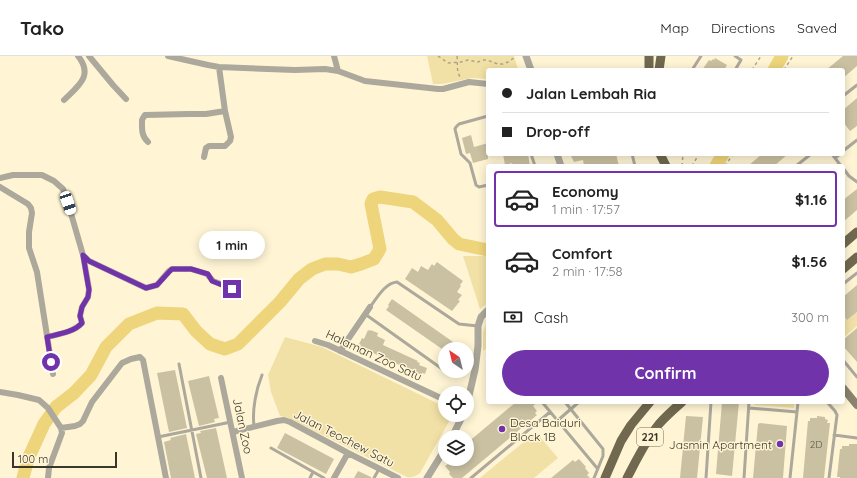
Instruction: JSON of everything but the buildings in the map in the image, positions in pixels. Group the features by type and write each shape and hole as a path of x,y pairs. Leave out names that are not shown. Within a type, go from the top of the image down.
{"main road":[{"path":"649,56 649,68"},
{"path":"659,68 661,56"},
{"path":"845,242 857,232"},
{"path":"845,267 857,257"},
{"path":"845,390 857,405"},
{"name":"221","path":"605,478 621,442 631,425 648,404"},
{"name":"221","path":"627,478 645,445 656,429 680,404"}],"street":[{"path":"64,100 76,88 84,76 84,64 78,56"},
{"path":"89,56 126,99"},
{"path":"168,56 219,66 301,70 325,69 338,71 366,82 438,89 474,82 486,84"},
{"path":"334,56 338,71"},
{"path":"526,56 530,68"},
{"path":"204,157 208,146 225,146 230,141 231,137 225,111 219,66"},
{"path":"148,142 142,133 142,120 146,115 206,114 225,111"},
{"path":"0,178 13,175 42,175 54,181 63,189 72,217 83,255 89,290 88,297 82,307 80,316 82,323 79,327 61,334 47,337"},
{"path":"0,187 28,204 31,208 32,213 29,232 29,248 37,272 53,374"},
{"path":"83,255 89,261 146,288 157,285 172,269 191,269 208,274 212,281 232,289"},
{"path":"340,351 370,307"},
{"path":"471,386 478,346 478,326 481,318 486,312"},
{"name":"Halaman Zoo Satu","path":"316,341 438,397"},
{"path":"61,428 80,424 92,402 122,363 140,357 143,360 166,478"},
{"name":"Jalan Zoo","path":"221,378 242,478"},
{"path":"0,392 39,400 48,408 61,428 62,433 49,468 48,478"},
{"name":"Jalan Teochew Satu","path":"232,432 284,420 398,478"},
{"path":"334,478 348,453"},
{"path":"427,478 438,460"}],"lane":[{"path":"693,68 701,56"},
{"path":"735,56 742,60 736,68"},
{"path":"845,94 857,85"},
{"path":"486,117 459,124 456,129 461,154 470,163 476,185 479,187 486,185"},
{"path":"845,150 857,140"},
{"path":"798,164 808,156"},
{"path":"838,156 835,158 840,164"},
{"path":"845,171 857,182"},
{"path":"845,282 857,273"},
{"path":"370,307 387,286 398,282 459,324 478,326"},
{"path":"365,314 438,366"},
{"path":"845,362 857,377"},
{"path":"179,364 201,478"},
{"path":"254,426 253,417 262,375"},
{"path":"544,404 597,468"},
{"path":"566,404 603,449 603,456 594,478"},
{"path":"557,421 577,404"},
{"path":"706,478 712,404"},
{"path":"744,478 749,404"},
{"path":"790,478 798,404"},
{"path":"829,404 835,411 836,415 829,478"},
{"path":"749,408 797,412"},
{"path":"471,478 550,412"},
{"path":"158,437 231,422"},
{"path":"834,435 857,438"},
{"path":"271,448 324,478"},
{"path":"374,478 379,468"},
{"path":"310,478 313,472"}],"path":[{"path":"438,56 448,63 468,60 478,62 487,60 498,64 508,62 515,57"},
{"path":"457,56 457,70 463,84"},
{"path":"753,68 761,56"},
{"path":"785,68 793,56"}],"shaded area":[{"path":"427,56 514,56 518,68 486,68 486,79 472,78 442,84 433,84"},
{"path":"463,256 486,256 486,304 480,309"},
{"path":"857,312 857,326 845,336 845,318 847,320"},
{"path":"486,324 486,349 483,351 483,332"},
{"path":"285,337 322,347 438,404 438,422 449,422 444,430 438,430 438,441 420,473 407,477 293,420 280,416 271,392 268,375"},
{"path":"794,404 794,408 754,405"},
{"path":"536,432 558,458 534,478 480,478"}],"waterway":[{"path":"775,68 782,56"},
{"path":"717,164 722,156"},
{"path":"23,478 28,459 44,424 56,407 74,393 91,375 106,347 129,324 157,313 183,314 196,331 210,344 225,349 238,344 280,302 299,279 312,269 325,264 338,264 351,267 374,259 380,249 371,204 373,199 380,197 413,202 437,220 459,244 486,250"}],"place":[{"name":"Desa Baiduri Block 1B","path":"502,429"},
{"name":"Jasmin Apartment","path":"780,444"}],"route":[{"path":"51,362 47,337 72,330 79,327 82,323 80,316 82,307 88,297 89,290 83,255 89,261 146,288 157,285 172,269 191,269 208,274 212,281 232,289"}]}
